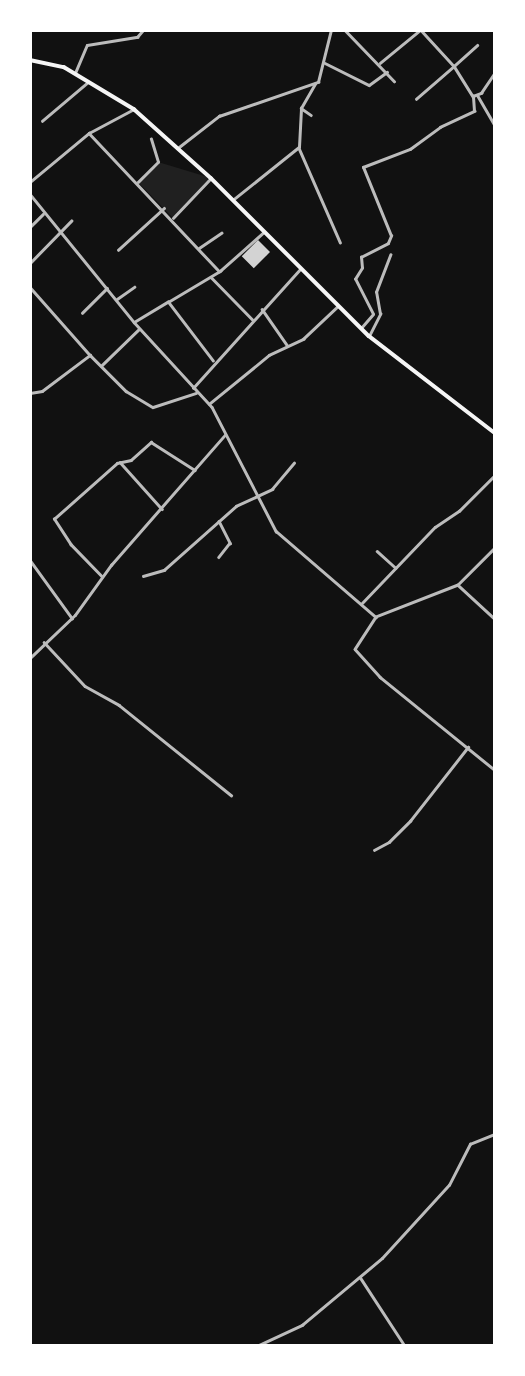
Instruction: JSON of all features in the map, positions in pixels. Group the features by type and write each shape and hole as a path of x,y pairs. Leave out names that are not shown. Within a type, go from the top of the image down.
{"highway":[{"path":"30,60 51,62 75,73 134,109 211,178 369,336 495,433"}],"street":[{"path":"75,73 87,45 136,37 143,30"},
{"path":"331,30 325,64 301,108 298,148 341,242"},
{"path":"345,30 380,63 394,81"},
{"path":"361,328 373,314 355,279 362,268 361,257 388,243 391,236 363,167 410,149 440,127 474,111 472,96 454,66 420,30 380,63"},
{"path":"416,99 477,45"},
{"path":"325,64 369,85 387,72"},
{"path":"478,96 495,72"},
{"path":"42,121 89,81"},
{"path":"179,148 219,116 312,85"},
{"path":"472,96 478,96"},
{"path":"478,96 495,126"},
{"path":"301,108 311,116"},
{"path":"30,182 89,133 134,109"},
{"path":"89,133 164,208 220,271"},
{"path":"138,182 158,162 150,139"},
{"path":"233,200 298,148"},
{"path":"173,218 211,178"},
{"path":"30,194 43,214 134,322 196,393 209,404 277,532 376,617"},
{"path":"118,250 164,208"},
{"path":"30,227 43,214"},
{"path":"30,263 71,221"},
{"path":"134,322 220,271 264,232"},
{"path":"199,248 221,233"},
{"path":"369,336 380,314 376,292 390,255"},
{"path":"192,388 213,361 300,269"},
{"path":"211,277 252,319"},
{"path":"30,287 126,391 153,407 196,393"},
{"path":"117,299 134,287"},
{"path":"82,313 107,288"},
{"path":"168,302 213,361"},
{"path":"209,404 287,345 303,339 338,306"},
{"path":"262,309 287,345"},
{"path":"101,366 140,328"},
{"path":"30,393 42,391 90,355"},
{"path":"30,657 72,618 102,577 225,435"},
{"path":"102,577 71,545 54,520 120,462 131,460 153,442 195,470"},
{"path":"120,462 162,509"},
{"path":"143,576 164,570 219,522 279,483 294,463"},
{"path":"362,603 435,527 459,511 495,475"},
{"path":"219,522 230,543 219,557"},
{"path":"495,548 458,585 376,617 356,651 389,685 495,770"},
{"path":"377,551 396,568"},
{"path":"30,560 72,618"},
{"path":"458,585 495,619"},
{"path":"44,642 85,685 119,705 231,795"},
{"path":"374,850 410,821 468,747"},
{"path":"257,1346 302,1325 360,1277 449,1185 470,1144 495,1134"},
{"path":"360,1277 405,1346"}],"shaded area":[{"path":"158,162 211,178 173,218 138,182"}],"building":[{"path":"258,240 270,252 254,268 242,256"}]}
